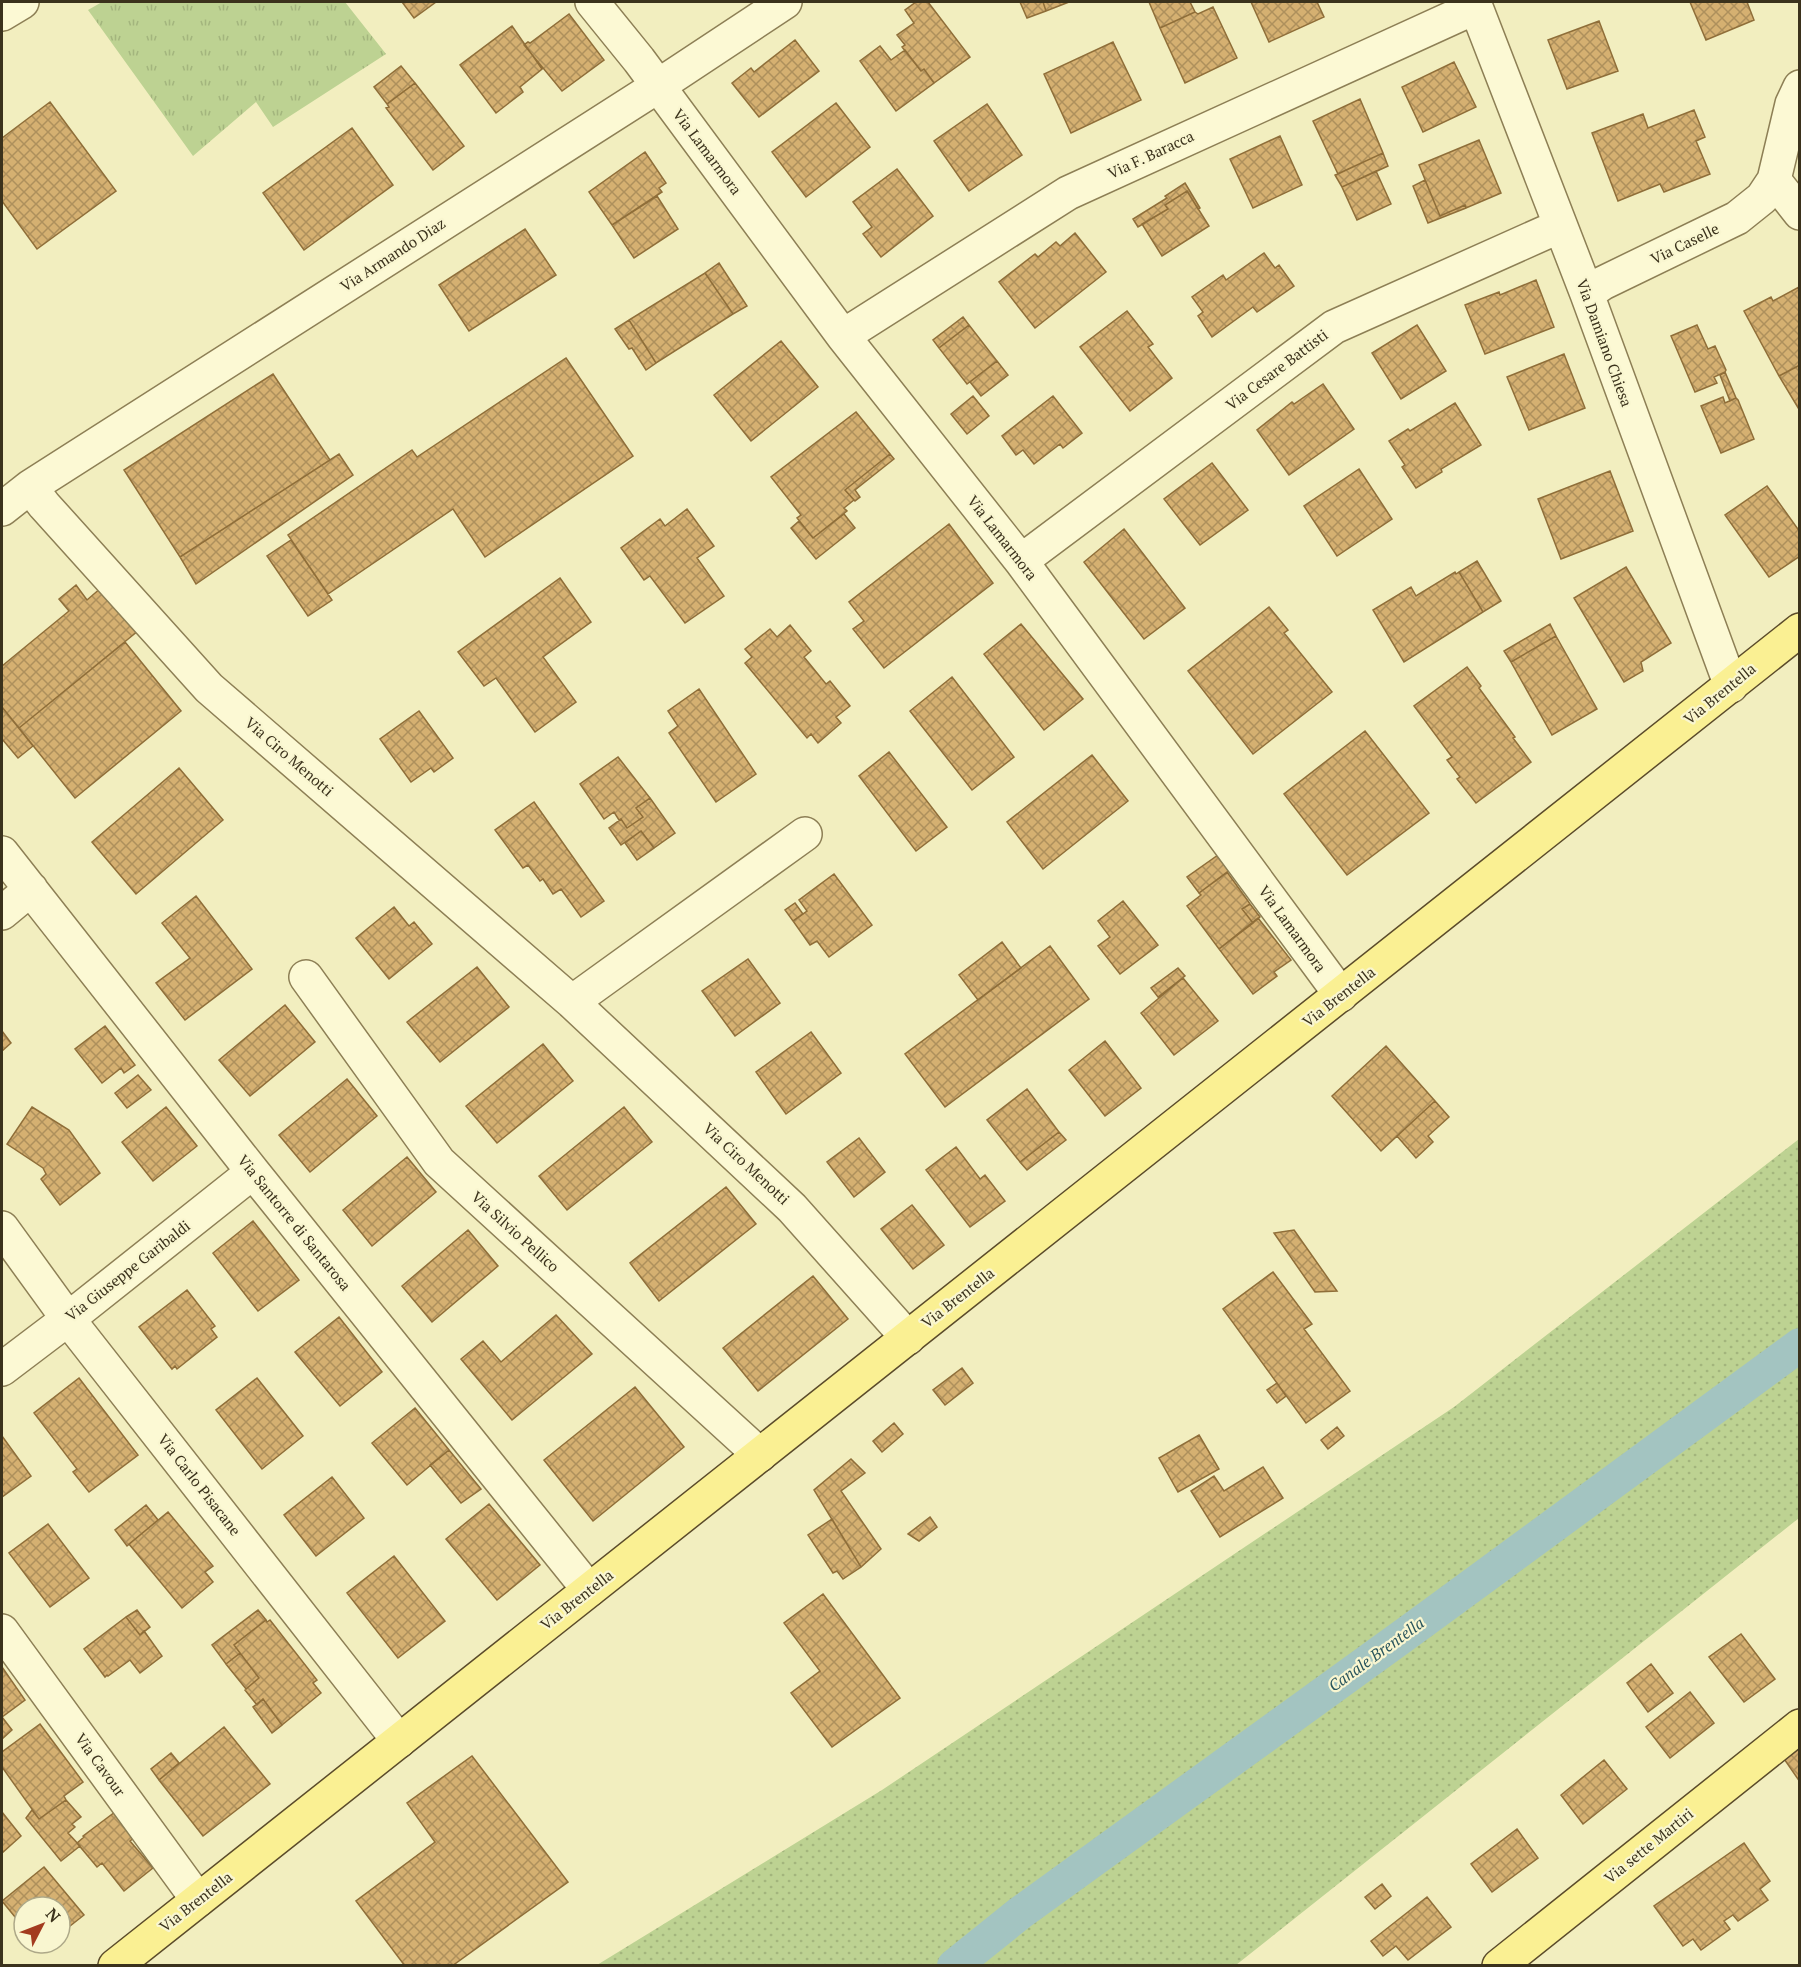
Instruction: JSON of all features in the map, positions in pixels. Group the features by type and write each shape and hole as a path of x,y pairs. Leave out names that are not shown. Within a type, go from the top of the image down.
{"main road":[{"name":"Via Brentella","path":"115,1965 1800,630"},
{"name":"Via sette Martiri","path":"1499,1965 1800,1726"}],"street":[{"path":"2,14 22,2"},
{"name":"Via Lamarmora","path":"592,2 658,86 843,336 1021,561 1341,995"},
{"name":"Via Armando Diaz","path":"2,509 30,487 658,86 785,2"},
{"name":"Via Damiano Chiesa","path":"1475,4 1587,294 1731,686"},
{"name":"Via F. Baracca","path":"843,336 1068,193 1475,4"},
{"name":"Via Caselle","path":"1587,294 1604,283 1737,218 1762,198 1774,180 1792,104 1800,87"},
{"path":"1774,180 1800,213"},
{"name":"Via Cesare Battisti","path":"1021,561 1334,327 1560,226"},
{"name":"Via Ciro Menotti","path":"30,487 209,688 572,1002 792,1208 908,1338"},
{"path":"572,1002 805,834"},
{"name":"Via Santorre di Santarosa","path":"2,853 253,1172 589,1590"},
{"path":"2,913 31,889"},
{"name":"Via Silvio Pellico","path":"306,976 439,1162 760,1455"},
{"name":"Via Giuseppe Garibaldi","path":"2,1369 253,1172"},
{"name":"Via Carlo Pisacane","path":"2,1228 68,1319 399,1741"},
{"name":"Via Cavour","path":"2,1630 198,1900"}],"green space":[{"path":"102,2 345,2 386,54 273,127 256,102 193,156 88,10"},
{"path":"1799,1139 1799,1518 1236,1965 597,1965 882,1790 1454,1407"}],"building":[{"path":"402,2 436,2 414,18"},
{"path":"916,2 928,2 970,57 934,83 924,69 921,71 902,47 905,45 897,35 914,23 905,10"},
{"path":"1020,2 1043,2 1046,11 1027,18"},
{"path":"1043,2 1069,2 1046,11"},
{"path":"1149,2 1190,2 1195,12 1160,28"},
{"path":"1251,2 1317,2 1324,17 1269,42"},
{"path":"1690,2 1747,2 1754,20 1706,40"},
{"path":"1213,7 1237,58 1185,83 1160,28 1195,12 1198,14"},
{"path":"569,14 604,60 562,91 524,45"},
{"path":"1599,21 1618,71 1567,89 1548,40"},
{"path":"512,26 542,69 520,87 523,92 496,113 460,65"},
{"path":"795,40 819,71 759,117 732,83 751,68 754,72"},
{"path":"1113,42 1141,100 1071,133 1044,74"},
{"path":"880,46 891,60 905,50 921,71 924,69 934,83 896,111 860,61"},
{"path":"1454,62 1476,107 1423,132 1402,87"},
{"path":"401,66 415,83 387,104 374,87"},
{"path":"415,83 464,146 433,170 386,108 389,107 387,104"},
{"path":"1360,99 1383,153 1338,174 1313,121"},
{"path":"50,102 116,191 37,249 2,201 2,138"},
{"path":"836,103 870,147 806,197 772,152"},
{"path":"987,104 1022,155 969,191 934,141"},
{"path":"1694,110 1705,137 1696,141 1710,174 1664,192 1660,184 1618,201 1592,133 1643,114 1648,128"},
{"path":"352,128 393,185 304,250 263,193"},
{"path":"1280,136 1302,185 1253,208 1230,159"},
{"path":"1479,140 1501,193 1440,216 1419,165"},
{"path":"645,152 666,183 659,188 662,192 612,225 589,192"},
{"path":"1383,153 1388,166 1342,187 1335,175"},
{"path":"897,169 933,216 881,257 863,234 872,227 853,202"},
{"path":"1376,171 1391,204 1357,220 1342,187"},
{"path":"1425,180 1440,216 1465,205 1466,208 1428,223 1413,186"},
{"path":"1185,183 1200,208 1198,209 1187,191 1165,205 1168,209 1138,227 1133,219 1167,198 1165,196"},
{"path":"1187,191 1209,226 1162,256 1142,224 1168,209 1165,205"},
{"path":"657,196 678,229 634,258 612,225"},
{"path":"525,229 556,275 469,331 439,285"},
{"path":"1075,233 1106,272 1035,328 999,282 1035,254 1038,257 1056,242 1060,246"},
{"path":"1264,253 1275,268 1279,265 1294,286 1257,312 1253,307 1212,337 1198,316 1203,312 1192,297 1223,275 1226,280"},
{"path":"719,263 747,306 733,314 705,273"},
{"path":"705,273 733,314 656,363 629,320"},
{"path":"1536,280 1554,327 1485,354 1465,305 1499,292 1500,295"},
{"path":"1799,287 1800,365 1779,376 1744,311 1771,297 1773,301"},
{"path":"1127,311 1153,344 1148,347 1172,378 1130,411 1080,347"},
{"path":"963,317 969,325 939,348 933,340"},
{"path":"629,320 656,363 646,370 632,348 629,349 615,329"},
{"path":"969,325 997,361 967,384 939,348"},
{"path":"1417,325 1446,371 1401,399 1372,353"},
{"path":"1697,325 1708,349 1715,346 1726,370 1714,377 1717,383 1695,392 1671,336"},
{"path":"781,341 818,387 751,441 714,395"},
{"path":"1564,354 1585,408 1529,430 1507,377"},
{"path":"566,358 633,456 485,557 453,509 328,594 288,535 412,450 417,457"},
{"path":"997,361 1008,375 981,396 970,382"},
{"path":"1800,365 1800,411 1779,376"},
{"path":"1725,372 1736,398 1730,401 1720,375"},
{"path":"273,374 330,460 180,557 124,470"},
{"path":"1323,384 1354,429 1289,475 1257,430 1292,402 1294,404"},
{"path":"973,396 989,416 967,434 951,414"},
{"path":"1053,396 1082,433 1063,448 1060,444 1034,464 1023,450 1016,455 1002,436"},
{"path":"1723,397 1725,403 1736,398 1738,400 1754,439 1721,453 1701,406"},
{"path":"1455,403 1481,445 1441,469 1442,472 1416,488 1402,467 1405,465 1389,441 1408,429 1410,431"},
{"path":"856,412 890,454 845,490 854,500 844,508 847,511 813,538 797,518 801,515 771,477"},
{"path":"339,454 353,475 196,584 180,557"},
{"path":"890,454 894,459 855,490 860,497 855,501 845,490"},
{"path":"1212,463 1248,510 1200,545 1164,499"},
{"path":"1359,469 1392,519 1337,556 1304,506"},
{"path":"1610,471 1633,531 1561,559 1538,499"},
{"path":"1767,486 1800,532 1800,556 1769,577 1725,515"},
{"path":"687,509 714,546 697,558 724,596 685,623 650,576 644,580 621,548 660,519 665,526"},
{"path":"844,514 855,528 816,559 791,528 799,521 813,538"},
{"path":"949,524 993,583 884,668 853,629 864,621 849,602"},
{"path":"1124,529 1185,608 1144,639 1084,562"},
{"path":"291,540 332,600 308,616 267,556"},
{"path":"1477,561 1501,601 1483,612 1459,572"},
{"path":"1626,567 1671,643 1641,662 1643,671 1624,682 1574,598"},
{"path":"1455,572 1456,574 1459,572 1483,612 1404,662 1373,610 1411,587 1416,596"},
{"path":"560,578 591,622 543,657 576,702 535,732 496,678 484,686 458,652"},
{"path":"76,585 87,600 102,587 138,631 19,728 2,707 2,666 69,611 59,599"},
{"path":"1269,607 1288,630 1284,633 1332,692 1253,754 1188,671"},
{"path":"1021,624 1083,699 1044,730 984,654"},
{"path":"1550,624 1556,636 1511,662 1504,651"},
{"path":"790,625 811,651 804,657 826,684 830,681 850,706 836,717 841,723 818,743 811,734 807,738 745,663 752,657 745,649 770,629 777,637"},
{"path":"1556,636 1597,709 1552,735 1511,662"},
{"path":"125,642 181,711 75,798 19,728"},
{"path":"1467,667 1531,762 1476,803 1457,779 1460,777 1447,760 1452,757 1414,706"},
{"path":"952,677 1014,757 972,790 910,711"},
{"path":"699,689 756,774 716,802 669,733 678,726 668,711"},
{"path":"2,707 33,746 18,758 2,739"},
{"path":"419,711 453,758 434,772 431,768 411,782 380,739"},
{"path":"1365,731 1429,813 1347,875 1284,794"},
{"path":"889,752 947,827 916,851 859,776"},
{"path":"1092,755 1128,801 1043,869 1007,822"},
{"path":"618,757 650,798 636,808 643,817 627,828 614,812 604,819 580,784"},
{"path":"179,768 223,820 136,894 92,842"},
{"path":"650,798 675,833 654,848 641,831 621,845 609,828 621,819 627,828 643,817 636,808"},
{"path":"534,802 604,901 581,917 561,889 553,894 543,879 540,881 528,865 523,868 495,830"},
{"path":"641,831 654,848 637,860 625,843"},
{"path":"1218,855 1229,871 1199,893 1187,877"},
{"path":"1227,872 1250,904 1242,909 1253,923 1219,949 1187,906 1201,895 1199,893"},
{"path":"834,874 872,925 829,957 817,941 810,945 793,921 807,911 799,900"},
{"path":"196,896 252,969 185,1020 156,983 190,958 162,923"},
{"path":"1123,901 1158,945 1120,974 1098,946 1110,937 1098,921"},
{"path":"795,903 803,914 793,921 785,910"},
{"path":"1250,904 1260,917 1253,923 1242,909"},
{"path":"394,907 409,926 414,922 432,944 389,979 356,938"},
{"path":"1258,918 1291,960 1274,972 1277,976 1253,994 1219,949"},
{"path":"1002,942 1021,968 978,1000 959,975"},
{"path":"1050,946 1089,999 945,1107 905,1054"},
{"path":"748,959 780,1003 735,1036 702,991"},
{"path":"477,967 509,1007 440,1062 407,1022"},
{"path":"1178,968 1185,976 1158,997 1151,988"},
{"path":"1183,978 1218,1021 1174,1055 1141,1013"},
{"path":"285,1005 315,1042 250,1096 219,1060"},
{"path":"105,1026 135,1065 124,1073 121,1068 102,1083 75,1049"},
{"path":"2,1031 11,1043 2,1051"},
{"path":"811,1032 841,1073 786,1114 756,1072"},
{"path":"1105,1041 1141,1088 1105,1116 1069,1070"},
{"path":"543,1044 573,1081 497,1143 466,1106"},
{"path":"1386,1046 1435,1101 1381,1151 1332,1096"},
{"path":"138,1075 151,1090 127,1108 115,1093"},
{"path":"347,1079 377,1116 310,1172 279,1135"},
{"path":"1027,1089 1059,1132 1020,1162 987,1120"},
{"path":"1435,1101 1449,1117 1428,1136 1433,1142 1416,1158 1397,1136"},
{"path":"32,1107 69,1130 100,1173 60,1205 41,1179 46,1174 43,1168 7,1144"},
{"path":"166,1107 197,1146 153,1181 122,1142"},
{"path":"624,1107 652,1142 567,1210 539,1176"},
{"path":"1059,1132 1066,1140 1027,1170 1020,1162"},
{"path":"859,1138 885,1172 854,1197 827,1162"},
{"path":"956,1147 980,1179 985,1175 1005,1201 970,1227 926,1170"},
{"path":"407,1157 436,1192 372,1246 343,1210"},
{"path":"726,1187 756,1224 659,1301 630,1263"},
{"path":"912,1205 944,1245 913,1269 881,1229"},
{"path":"253,1221 299,1280 258,1311 213,1253"},
{"path":"468,1230 498,1266 432,1322 402,1286"},
{"path":"1294,1230 1337,1291 1315,1292 1274,1233"},
{"path":"1273,1272 1312,1324 1304,1329 1350,1391 1306,1423 1223,1309"},
{"path":"813,1276 848,1319 758,1391 723,1348"},
{"path":"187,1290 215,1326 211,1329 217,1337 177,1369 175,1366 172,1369 139,1327"},
{"path":"556,1315 592,1354 512,1420 461,1359 483,1341 501,1362"},
{"path":"339,1317 382,1372 340,1406 295,1352"},
{"path":"962,1368 973,1383 945,1405 933,1390"},
{"path":"79,1378 138,1455 89,1492 73,1472 77,1469 34,1413"},
{"path":"257,1378 303,1436 262,1469 216,1410"},
{"path":"1277,1383 1286,1396 1277,1403 1267,1390"},
{"path":"635,1387 684,1447 593,1521 544,1460"},
{"path":"415,1408 449,1450 407,1485 372,1443"},
{"path":"894,1423 903,1434 882,1452 873,1441"},
{"path":"1337,1427 1344,1436 1328,1449 1321,1440"},
{"path":"1199,1435 1219,1469 1178,1492 1159,1458"},
{"path":"2,1436 31,1476 2,1497"},
{"path":"449,1450 481,1489 461,1503 430,1465"},
{"path":"851,1459 865,1473 841,1491 881,1549 861,1567 814,1490"},
{"path":"1263,1467 1283,1498 1220,1537 1191,1491 1214,1476 1224,1491"},
{"path":"332,1477 364,1518 316,1556 284,1515"},
{"path":"489,1504 540,1565 497,1600 446,1539"},
{"path":"146,1505 158,1520 127,1546 115,1530"},
{"path":"168,1512 213,1566 205,1572 213,1582 182,1608 129,1544"},
{"path":"930,1517 937,1527 919,1541 908,1534"},
{"path":"832,1519 861,1567 843,1579 837,1571 833,1573 808,1535"},
{"path":"48,1524 89,1578 50,1607 9,1553"},
{"path":"394,1556 445,1621 398,1658 347,1593"},
{"path":"823,1594 900,1698 832,1747 791,1693 820,1671 784,1623"},
{"path":"137,1610 150,1627 140,1635 126,1617"},
{"path":"258,1610 266,1620 234,1645 240,1653 226,1664 212,1645"},
{"path":"126,1617 140,1635 144,1631 162,1656 140,1673 130,1660 105,1677 84,1649"},
{"path":"266,1620 267,1622 270,1620 317,1680 313,1683 321,1693 282,1725 263,1699 257,1705 245,1690 259,1678 234,1645"},
{"path":"1741,1634 1775,1679 1744,1702 1709,1657"},
{"path":"240,1653 259,1678 246,1689 226,1664"},
{"path":"1651,1664 1673,1693 1648,1712 1627,1683"},
{"path":"2,1667 25,1700 2,1717"},
{"path":"1690,1692 1714,1723 1670,1758 1646,1727"},
{"path":"263,1699 282,1725 272,1733 253,1707"},
{"path":"2,1717 12,1730 2,1739"},
{"path":"40,1724 83,1782 64,1796 66,1800 39,1819 2,1767 2,1752"},
{"path":"224,1727 270,1784 203,1836 159,1780"},
{"path":"1800,1740 1800,1782 1780,1753"},
{"path":"171,1753 179,1763 159,1780 151,1769"},
{"path":"472,1756 568,1882 452,1966 405,1966 356,1901 435,1842 407,1803"},
{"path":"1604,1760 1627,1789 1583,1824 1561,1795"},
{"path":"66,1800 81,1817 72,1824 75,1827 68,1833 80,1846 61,1861 26,1818 32,1810 39,1819"},
{"path":"119,1809 139,1834 130,1841 153,1868 124,1891 102,1863 97,1867 77,1843"},
{"path":"2,1812 21,1836 2,1853"},
{"path":"1517,1829 1538,1858 1492,1892 1471,1864"},
{"path":"1744,1843 1770,1881 1760,1889 1768,1900 1738,1921 1733,1915 1724,1921 1730,1929 1701,1950 1693,1939 1683,1946 1654,1906"},
{"path":"44,1867 67,1895 12,1895 12,1913 2,1901"},
{"path":"1382,1884 1391,1896 1375,1909 1365,1897"},
{"path":"1427,1897 1451,1927 1408,1960 1396,1946 1383,1956 1371,1941"},
{"path":"72,1901 84,1915 72,1924"}],"waterway":[{"name":"Canale Brentella","path":"954,1966 1020,1913 1800,1345"}]}
